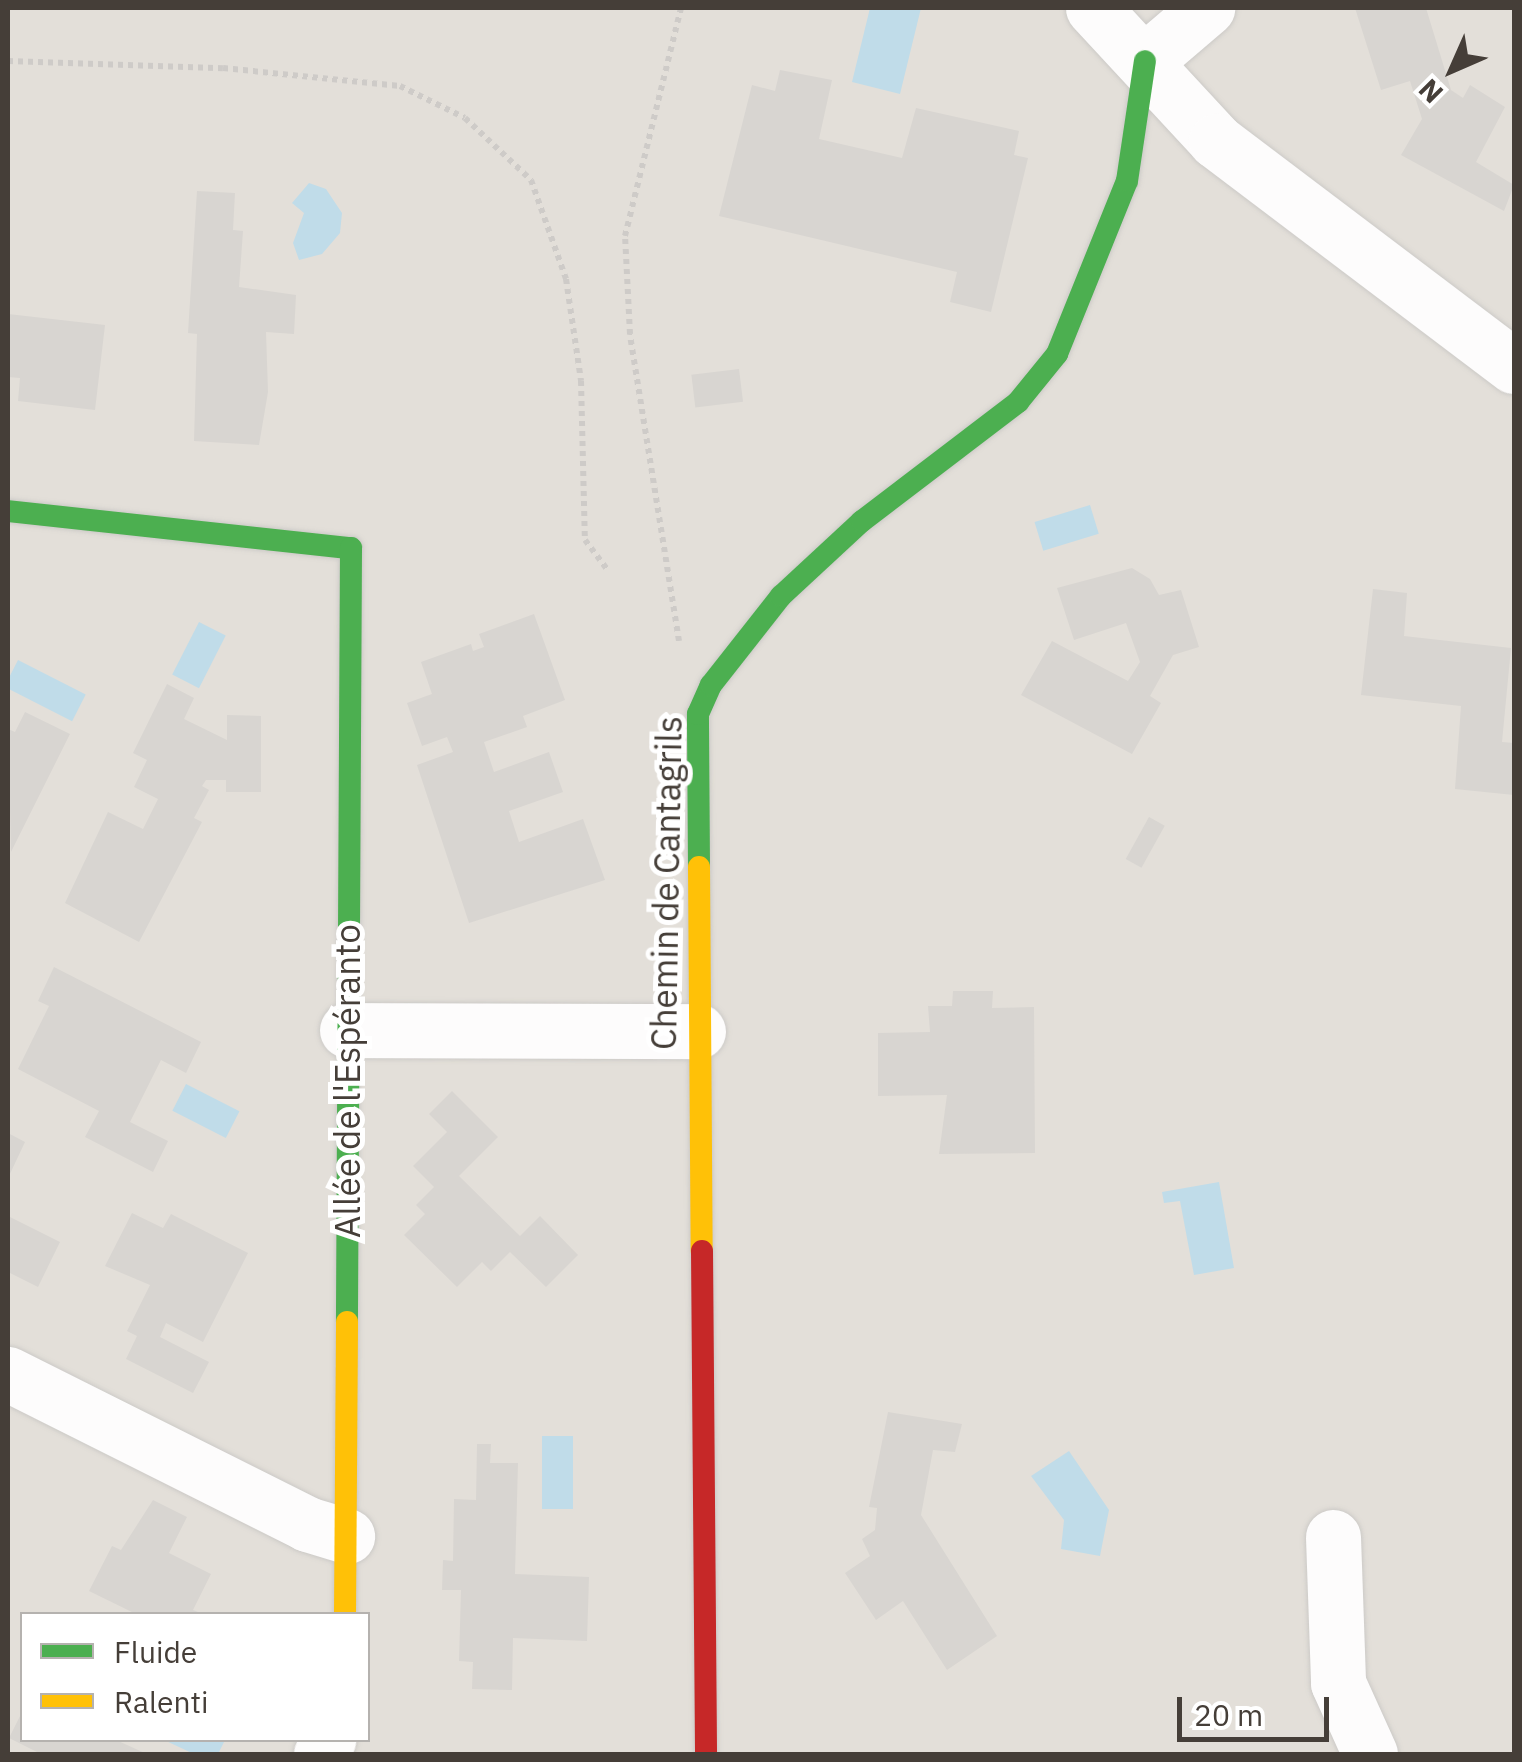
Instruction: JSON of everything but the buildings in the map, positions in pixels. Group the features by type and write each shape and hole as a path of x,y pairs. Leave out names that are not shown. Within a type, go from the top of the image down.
{"street":[{"path":"1093,8 1216,140 1514,366"},
{"path":"1145,61 1207,8"},
{"name":"Chemin de Cantagrils","path":"706,1754 698,714 711,685 780,596 862,521 1018,402 1057,354 1127,181 1145,61"},
{"name":"Allée de l'Espéranto","path":"8,511 351,548 344,1612"},
{"path":"347,1030 698,1031"},
{"path":"8,1374 307,1524 346,1536"},
{"path":"1333,1536 1338,1683 1370,1754"}],"path":[{"path":"681,8 626,236 642,420 677,634 698,714"},
{"path":"8,62 223,68 400,86 465,118 531,180 566,279 581,381 585,540 608,571"}],"shaded area":[{"path":"8,8 1514,8 1514,1754 8,1754"}],"water":[{"path":"870,8 921,8 900,94 852,82"},
{"path":"309,183 326,189 342,213 340,233 322,254 299,260 293,243 304,213 292,203"},
{"path":"1090,505 1099,534 1043,551 1035,522"},
{"path":"199,622 226,636 199,688 172,675"},
{"path":"18,660 86,695 72,721 8,689"},
{"path":"186,1084 239,1111 226,1138 172,1111"},
{"path":"1219,1182 1234,1268 1194,1275 1180,1201 1164,1203 1162,1192"},
{"path":"542,1436 573,1436 573,1509 542,1509"},
{"path":"1069,1451 1109,1510 1100,1556 1061,1549 1064,1520 1031,1476"},
{"path":"168,1742 224,1742 218,1754 194,1754"}],"traffic: fast":[{"path":"699,867 698,714 711,685 781,596 862,521 1018,402 1057,354 1127,181 1145,61"},
{"path":"8,511 351,548 347,1322"}],"traffic: slow":[{"path":"699,867 702,1251"},
{"path":"345,1612 347,1322"}],"traffic: jam":[{"path":"702,1251 706,1754"}]}
